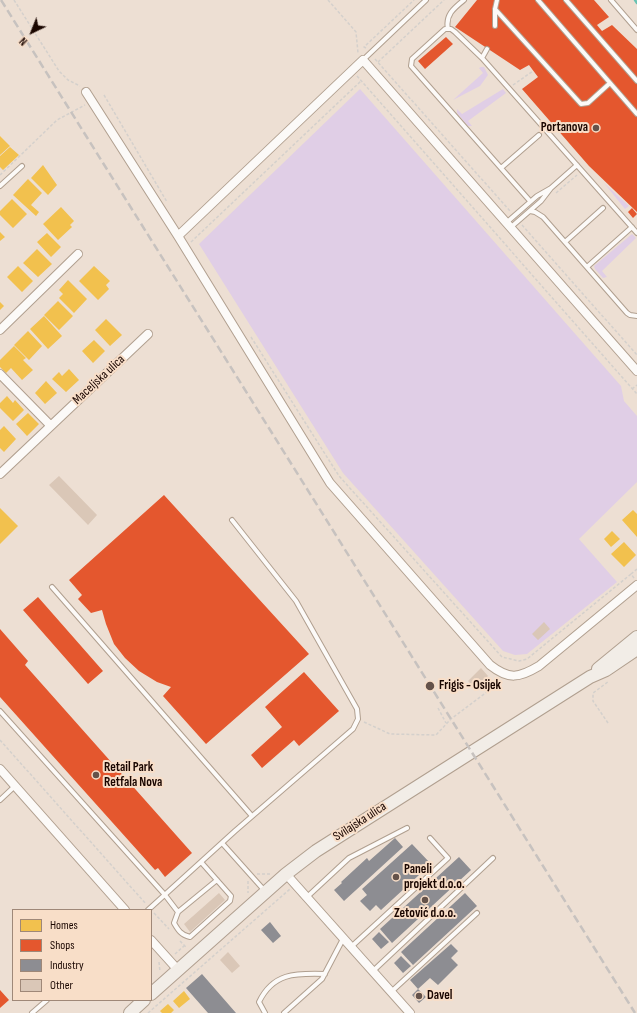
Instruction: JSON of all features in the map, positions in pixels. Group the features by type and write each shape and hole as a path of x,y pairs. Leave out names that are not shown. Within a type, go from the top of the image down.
{"main road":[{"name":"Svilajska ulica","path":"590,677 610,658 637,637"},
{"name":"Svilajska ulica","path":"152,993 286,874 343,833 590,677 617,664 637,649"},
{"path":"130,1013 143,1001"}],"street":[{"path":"181,233 363,60 637,371"},
{"path":"86,92 181,233 330,483 482,656 499,672 508,676 519,676 539,666 637,585"},
{"path":"0,330 78,254"},
{"name":"Maceljska ulica","path":"0,474 148,334"},
{"path":"0,374 51,426"},
{"path":"0,769 124,909"},
{"path":"286,874 410,1013"},
{"path":"152,941 178,970"}],"lane":[{"path":"448,29 447,18 464,0"},
{"path":"495,26 495,9 497,0"},
{"path":"538,0 637,114"},
{"path":"566,0 637,81"},
{"path":"611,0 637,30"},
{"path":"363,60 426,1"},
{"path":"495,9 581,104 588,103 610,83"},
{"path":"530,201 411,66 412,59 416,54 442,31 448,29 455,32 482,58 637,233"},
{"path":"482,58 487,49"},
{"path":"501,168 539,135"},
{"path":"508,225 514,216 530,201 551,188 577,165"},
{"path":"0,186 22,166"},
{"path":"508,225 519,221 545,197 551,188"},
{"path":"565,242 604,208"},
{"path":"530,211 539,214 548,222 627,313 637,316"},
{"path":"587,267 632,227"},
{"path":"149,909 252,816 352,729 358,719 357,708 296,601 232,520"},
{"path":"52,587 252,816"},
{"path":"0,711 165,895 178,912"},
{"path":"0,800 15,786"},
{"path":"307,898 349,858 407,828"},
{"path":"351,947 448,858 430,838"},
{"path":"222,843 266,892"},
{"path":"373,972 493,858"},
{"path":"202,862 217,880 230,896 230,901 190,937 184,936 174,923 178,912 217,880"},
{"path":"391,992 477,913"},
{"path":"284,1013 324,974 343,938"},
{"path":"265,1013 259,1002 263,993 271,983 284,977 324,974"},
{"path":"32,1013 46,1001"}],"path":[{"path":"14,0 59,71 86,92"},
{"path":"328,0 356,32 358,54 363,60"},
{"path":"444,0 378,62 514,216"},
{"path":"352,70 637,394"},
{"path":"513,85 533,71"},
{"path":"181,233 191,242 362,81"},
{"path":"104,95 168,203"},
{"path":"0,175 57,120 92,102"},
{"path":"519,221 637,355"},
{"path":"250,336 339,476 502,657 519,661 527,659 637,569"},
{"path":"632,389 637,385"},
{"path":"631,574 637,581"},
{"path":"358,719 390,734 436,735 446,723 508,676"},
{"path":"608,724 593,701 593,693 609,680"},
{"path":"438,708 446,723"},
{"path":"0,740 149,909"},
{"path":"247,898 249,893 246,882 258,872 264,875 272,873"},
{"path":"148,1013 260,914 296,885"},
{"path":"152,912 170,930"},
{"path":"180,940 190,949"},
{"path":"158,959 160,972 158,979"}],"shaded area":[{"path":"484,67 488,75 480,86 453,100 483,73 479,68"},
{"path":"360,89 621,386 624,401 637,416 637,482 579,539 617,582 527,654 515,655 503,651 343,473 199,244"},
{"path":"503,89 506,93 468,121 472,126 468,126 457,113 457,109 462,114"},
{"path":"604,183 629,206 625,209"},
{"path":"632,234 636,238 602,271 607,277 603,278 594,266"}],"building: Homes":[{"path":"0,136 10,146 0,155"},
{"path":"10,147 19,155 3,170 0,167 0,156"},
{"path":"43,165 57,185 48,195 31,178"},
{"path":"28,179 42,193 31,205 39,212 36,216 13,195"},
{"path":"12,199 27,214 13,228 0,215 0,211"},
{"path":"61,207 74,221 70,225 72,227 58,240 43,224"},
{"path":"0,232 5,237 0,241"},
{"path":"47,233 61,247 51,257 37,242"},
{"path":"37,249 52,264 38,277 23,263"},
{"path":"18,266 33,281 22,292 7,277"},
{"path":"94,266 110,281 106,285 109,289 98,300 79,281"},
{"path":"68,280 87,299 74,313 59,298 63,294 59,290"},
{"path":"58,301 73,316 59,330 44,315"},
{"path":"0,302 4,306 0,310"},
{"path":"44,316 62,336 48,349 30,329"},
{"path":"106,319 122,335 110,346 95,330"},
{"path":"28,331 42,346 29,360 14,345"},
{"path":"94,340 105,351 93,363 82,351"},
{"path":"14,346 26,358 23,360 33,370 22,380 11,368 6,373 0,367 0,360"},
{"path":"69,369 79,380 66,392 52,379 59,372 62,376"},
{"path":"46,381 57,393 45,404 35,393"},
{"path":"7,396 13,403 15,400 24,410 13,421 0,408 0,403"},
{"path":"28,413 39,424 27,436 16,424"},
{"path":"4,426 16,439 4,452 0,448 0,430"},
{"path":"0,508 18,526 0,544"},
{"path":"633,510 637,514 637,537 622,520"},
{"path":"612,531 620,539 611,547 604,539"},
{"path":"624,542 636,555 624,567 611,554"},
{"path":"184,991 190,999 179,1008 173,1001"},
{"path":"168,1004 174,1010 171,1013 162,1013 160,1011"}],"building: Shops":[{"name":"Portanova","path":"477,0 594,0 609,17 597,25 602,31 612,25 637,49 637,212 589,166 522,89 538,77 529,65 520,70 455,27"},
{"path":"446,37 453,44 425,69 418,61"},
{"path":"632,208 637,214 633,218 628,212"},
{"path":"164,495 309,654 206,744 163,696 171,687 157,682 139,671 125,658 114,644 102,610 91,613 78,599 82,595 69,580"},
{"path":"38,597 103,671 88,684 23,610"},
{"name":"Retail Park Retfala Nova","path":"0,629 28,661 25,665 192,853 165,877 158,868 155,870 0,697"},
{"path":"304,672 339,711 299,746 294,740 262,768 251,755 282,727 265,707"},
{"path":"0,990 9,1000 0,1008"}],"building: Industry":[{"path":"395,838 403,847 344,901 334,890 367,858 369,861"},
{"name":"Paneli projekt d.o.o.","path":"412,844 431,864 381,910 376,905 370,911 360,901 367,895 362,889"},
{"name":"Zetović d.o.o.","path":"459,857 471,870 392,943 380,929"},
{"path":"465,893 477,906 413,965 401,952"},
{"path":"270,922 281,936 273,943 261,930"},
{"path":"379,932 389,942 381,949 372,939"},
{"path":"451,944 458,951 451,958 458,965 438,985 430,978 418,989 410,980"},
{"path":"401,956 411,966 403,973 394,963"},
{"path":"202,974 236,1013 208,1013 186,988"},
{"name":"Davel","path":"418,989 426,997 419,1003 412,995"}],"building: Other":[{"path":"59,476 97,515 88,525 49,485"},
{"path":"544,622 550,629 538,640 532,634"},
{"path":"481,668 488,676 475,688 468,681"},
{"path":"219,893 225,900 190,932 184,924"},
{"path":"228,952 240,966 232,973 220,960"}],"railway":[{"path":"1,0 635,1013"}],"place":[{"name":"Portanova","path":"596,128"},
{"name":"Frigis - Osijek","path":"430,686"},
{"name":"Retail Park Retfala Nova","path":"96,775"},
{"name":"Paneli projekt d.o.o.","path":"396,877"},
{"name":"Zetović d.o.o.","path":"425,900"},
{"name":"Davel","path":"419,996"}]}
